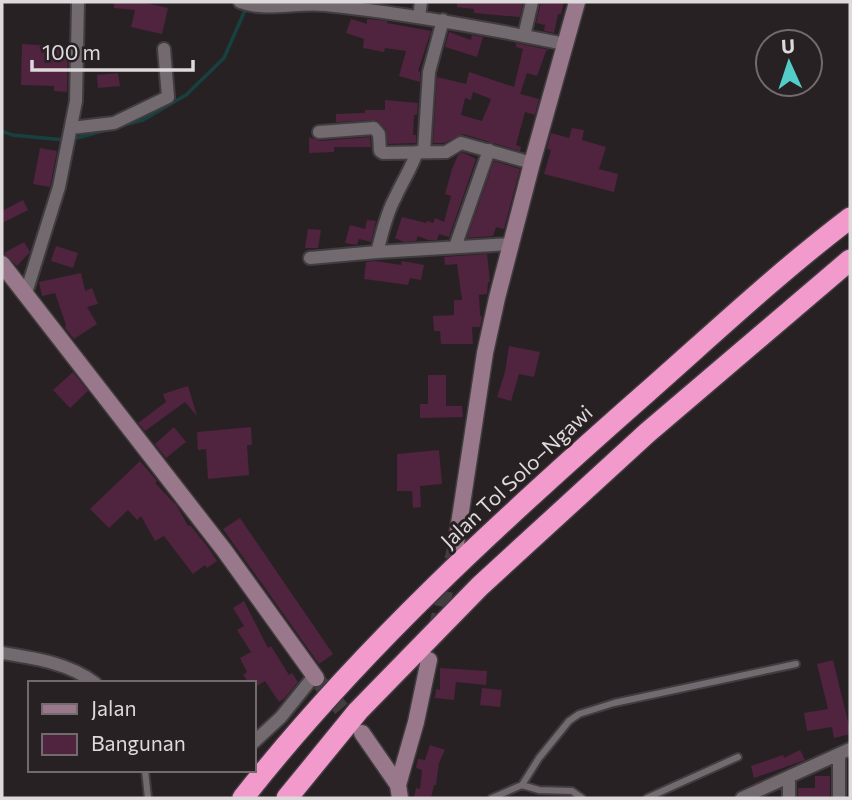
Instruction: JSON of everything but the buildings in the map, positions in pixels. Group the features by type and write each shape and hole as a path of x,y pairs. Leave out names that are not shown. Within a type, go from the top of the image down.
{"highway":[{"path":"748,304 850,204"},
{"name":"Jalan Tol Solo–Ngawi","path":"243,798 335,692 433,589 559,469 850,218"},
{"path":"287,798 358,711 480,586 647,433 850,260"}],"main road":[{"path":"456,544 485,353 532,163 577,2"},
{"path":"2,264 224,550 315,677"},
{"path":"399,791 429,660"},
{"path":"362,733 399,791"}],"street":[{"path":"26,293 59,187 71,129 78,77 78,2"},
{"path":"241,2 265,7 309,4 443,20 565,44"},
{"path":"419,17 421,2"},
{"path":"524,36 532,2"},
{"path":"377,252 389,211 421,151 429,72 443,20"},
{"path":"71,129 114,123 168,97 164,49"},
{"path":"319,132 374,128 379,134 380,151 383,153 446,152 461,143 532,163"},
{"path":"455,247 489,150"},
{"path":"310,258 512,244"},
{"path":"2,653 41,660 91,681"},
{"path":"256,740 281,718 315,677"},
{"path":"742,798 845,752"},
{"path":"839,798 845,752"},
{"path":"789,778 789,798"}],"lane":[{"path":"492,798 522,785 539,758 569,721 579,714 614,702 796,664"},
{"path":"647,798 738,757"},
{"path":"145,772 148,798"},
{"path":"522,785 539,790 572,791 582,798"}],"waterway":[{"path":"120,126 143,120 186,95 224,58 246,8"},
{"path":"73,139 106,130"},
{"path":"2,131 12,135 65,140"}],"tunnel":[{"path":"436,630 456,544"},
{"path":"316,678 358,729"}]}
